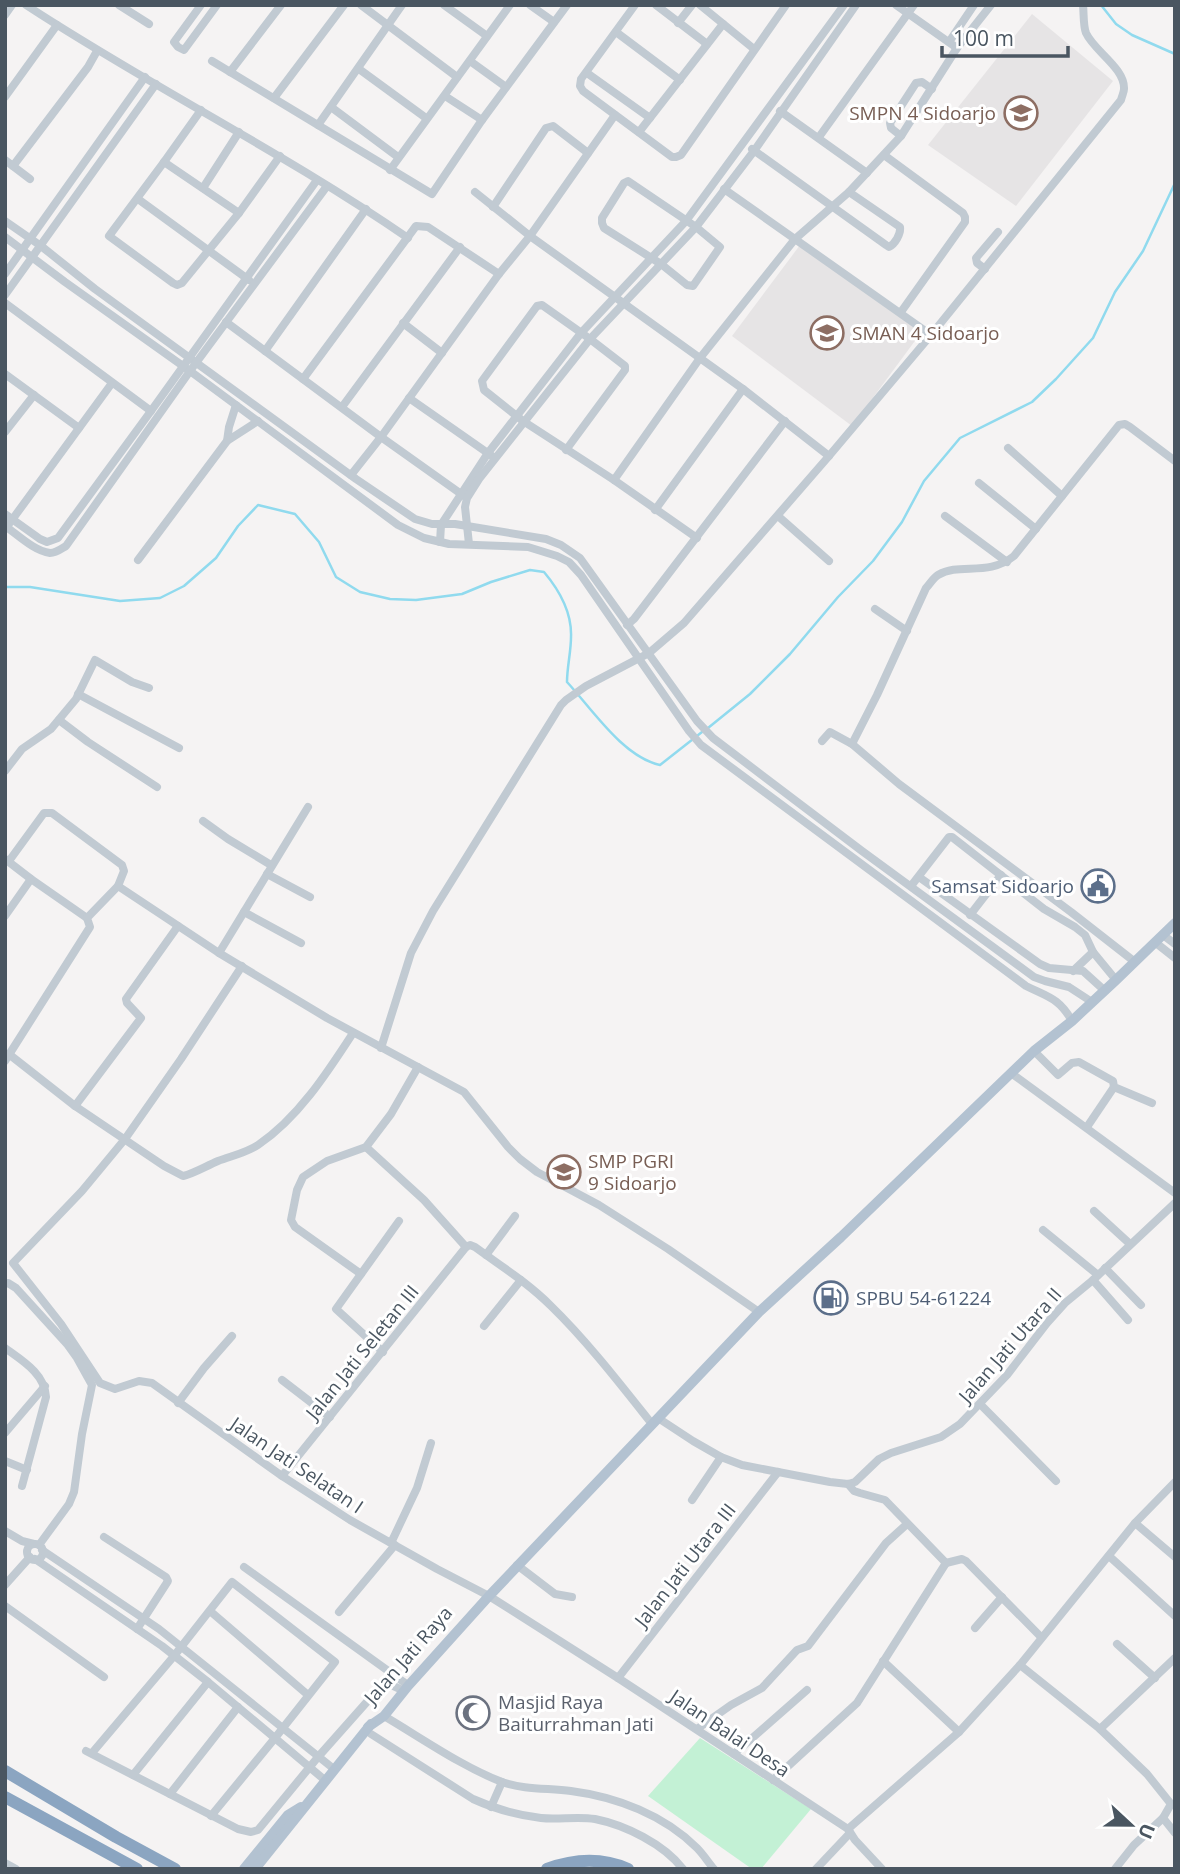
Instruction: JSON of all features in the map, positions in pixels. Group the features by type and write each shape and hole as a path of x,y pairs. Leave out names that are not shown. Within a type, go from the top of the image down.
{"highway":[{"path":"5,1771 116,1838 175,1869"},
{"path":"5,1797 137,1869"},
{"path":"547,1869 587,1860 609,1862 628,1869"}],"main road":[{"path":"477,1609 759,1312 1034,1051 1072,1021 1175,923"},
{"name":"Jalan Jati Raya","path":"263,1869 403,1686 469,1612 477,1609"},
{"name":"Jalan Jati Raya","path":"255,1869 334,1769 477,1609"},
{"name":"Jalan Jati Raya","path":"244,1869 288,1815 306,1805"}],"street":[{"path":"5,15 12,5"},
{"path":"26,5 97,51 280,156 408,238"},
{"path":"119,5 149,24"},
{"path":"133,13 138,5"},
{"path":"201,5 174,42 184,50 217,5"},
{"path":"230,72 281,5"},
{"path":"274,98 344,5"},
{"path":"361,5 457,77"},
{"path":"318,125 402,5"},
{"path":"444,5 487,36"},
{"path":"390,170 510,5"},
{"path":"530,5 554,22"},
{"path":"212,61 432,194 482,120 567,5"},
{"path":"635,5 581,79 580,86 583,91 672,157 681,155 782,7"},
{"path":"656,5 707,44"},
{"path":"678,23 692,5"},
{"path":"700,5 754,49"},
{"path":"440,542 441,525 581,333 686,221 844,5"},
{"path":"520,418 696,227 754,151 856,5"},
{"path":"896,5 957,48"},
{"path":"819,137 914,5"},
{"path":"948,42 974,5"},
{"path":"614,480 700,358 795,239 849,191 901,136 957,48 990,5"},
{"path":"381,1048 411,953 433,911 566,700 586,685 649,653 684,622 778,516 931,335 1121,100 1125,88 1123,79 1088,37 1084,26 1083,5"},
{"path":"639,132 723,24"},
{"path":"5,97 57,25"},
{"path":"616,32 680,80"},
{"path":"13,166 88,67 97,51"},
{"path":"470,61 506,87"},
{"path":"359,69 426,118"},
{"path":"587,73 650,118"},
{"path":"5,274 28,254 150,81"},
{"path":"5,295 36,242 150,81"},
{"path":"901,136 891,128 890,123 916,83 922,82 932,89"},
{"path":"444,96 482,120"},
{"path":"331,107 398,157"},
{"path":"201,110 109,236 177,285 182,283 209,251 280,156"},
{"path":"780,111 867,173"},
{"path":"349,489 381,437 499,274 530,236 615,115"},
{"path":"493,207 549,126 553,126 589,153"},
{"path":"202,188 239,132"},
{"path":"744,143 886,245 892,246 901,231 900,228 849,191"},
{"path":"884,155 965,217 965,222 901,312"},
{"path":"5,160 30,179"},
{"path":"164,162 239,213"},
{"path":"7,523 36,548 50,552 65,546 187,368 189,357 317,180"},
{"path":"628,181 686,221 720,247 693,286 687,285 661,264 604,228 601,223 624,183 628,181"},
{"path":"7,523 47,542 58,538 151,411 187,368 197,363 327,186"},
{"path":"724,189 931,335"},
{"path":"475,192 530,236 743,389 829,456"},
{"path":"138,199 255,283"},
{"path":"265,351 366,209"},
{"path":"5,220 72,272 415,519 424,523 450,524 546,539 580,558 606,594 638,659 701,745 1026,986 1059,1003 1072,1021"},
{"path":"303,379 416,226 428,227 499,274"},
{"path":"985,269 977,263 976,258 998,232"},
{"path":"5,237 187,368 398,526 440,542 528,547 557,555 569,562 598,599 627,625 697,721 713,738 1034,977 1069,987 1092,1002"},
{"path":"342,407 460,247"},
{"path":"5,303 151,411"},
{"path":"566,450 625,370 625,366 542,305 537,306 482,381 484,390 566,450 697,538"},
{"path":"226,322 464,495"},
{"path":"403,323 442,352"},
{"path":"5,389 9,377 79,428"},
{"path":"7,523 112,383"},
{"path":"655,510 743,389"},
{"path":"5,432 34,395"},
{"path":"409,398 491,456"},
{"path":"227,441 236,405"},
{"path":"138,560 227,441 258,421"},
{"path":"627,625 785,421"},
{"path":"852,744 926,588 938,575 952,571 993,568 1007,562 1037,529 1119,425 1130,427 1175,461"},
{"path":"1008,448 1062,496"},
{"path":"333,477 340,467"},
{"path":"979,483 1037,529"},
{"path":"464,495 468,544"},
{"path":"778,516 829,561"},
{"path":"946,516 1007,562"},
{"path":"598,599 606,594"},
{"path":"875,609 907,631"},
{"path":"5,771 22,749 51,729 59,720 78,694 95,660 132,682 149,688"},
{"path":"78,694 179,748"},
{"path":"59,720 157,787"},
{"path":"822,741 830,732 852,744 900,784 1135,962"},
{"path":"733,770 741,759"},
{"path":"219,953 308,807"},
{"path":"88,918 118,886 124,871 121,865 48,812 44,813 7,860 88,918 90,928 8,1058 75,1106 183,1176 246,1151 274,1132 304,1102 354,1034"},
{"path":"203,821 271,866"},
{"path":"910,901 919,877 949,837 957,840 1044,909 1085,935 1093,952 1116,981"},
{"path":"855,860 862,851"},
{"path":"267,874 310,897"},
{"path":"970,915 1001,875"},
{"path":"919,877 1040,964 1049,968 1086,972 1104,990"},
{"path":"5,916 31,879"},
{"path":"118,886 219,953 354,1034 464,1092 508,1147 537,1172 599,1205 759,1312"},
{"path":"244,912 301,943"},
{"path":"75,1106 142,1018 126,999 178,926"},
{"path":"1160,939 1175,944"},
{"path":"1160,939 1175,958"},
{"path":"1073,971 1093,952"},
{"path":"5,1256 13,1263 82,1191 125,1139 242,966"},
{"path":"1034,1051 1058,1075 1072,1063 1079,1062 1113,1081 1114,1087 1087,1127"},
{"path":"361,1274 295,1227 291,1220 297,1190 303,1177 327,1161 366,1147 391,1114 418,1067"},
{"path":"1011,1073 1175,1193"},
{"path":"1114,1087 1152,1103"},
{"path":"366,1147 424,1200 466,1247 470,1245 486,1255 552,1307 655,1421 721,1457 742,1465 848,1484 855,1491 885,1500 946,1563"},
{"name":"Jalan Jati Utara II","path":"848,1484 855,1482 891,1453 941,1437 960,1424 1007,1375 1065,1303 1174,1205"},
{"path":"1094,1210 1130,1244"},
{"path":"486,1255 515,1216"},
{"path":"383,1352 336,1309 399,1222"},
{"path":"1043,1230 1142,1305"},
{"name":"Jalan Jati Seletan III","path":"282,1476 466,1247"},
{"name":"Jalan Jati Selatan I","path":"13,1263 61,1324 100,1383 115,1389 139,1381 152,1383 282,1476 350,1520 489,1596"},
{"path":"1099,1274 1128,1320"},
{"path":"484,1326 521,1280"},
{"path":"5,1284 8,1283 16,1289 67,1344 92,1385 74,1492 69,1504 38,1546 40,1557 31,1556"},
{"path":"178,1403 232,1336"},
{"path":"7,1353 38,1375 45,1386 46,1397 22,1486"},
{"path":"282,1380 330,1417"},
{"path":"5,1433 45,1386"},
{"path":"981,1404 1056,1481"},
{"path":"339,1612 393,1544 417,1488 431,1443"},
{"path":"692,1500 721,1457"},
{"path":"5,1461 27,1469"},
{"name":"Jalan Jati Utara III","path":"618,1678 778,1472"},
{"path":"816,1869 849,1831 959,1732 1020,1665 1135,1523 1175,1482"},
{"path":"1135,1523 1175,1557"},
{"path":"697,1730 731,1705 762,1688 799,1648 806,1648 886,1543 907,1524"},
{"path":"5,1531 38,1546 145,1618 334,1769"},
{"path":"104,1536 166,1577 167,1584 137,1629"},
{"path":"22,1541 31,1556 174,1656 326,1781"},
{"path":"31,1556 29,1547 38,1546"},
{"path":"5,1585 31,1556"},
{"path":"1109,1556 1175,1616"},
{"path":"772,1780 857,1703 946,1563 962,1559 966,1561 1041,1637"},
{"path":"517,1565 555,1594 572,1597"},
{"path":"244,1567 403,1686"},
{"path":"211,1816 335,1662 232,1582 174,1656 89,1752 211,1816 251,1832 258,1830 381,1686 403,1686"},
{"name":"Jalan Balai Desa","path":"489,1596 849,1831 882,1869"},
{"path":"975,1628 1002,1597"},
{"path":"5,1606 104,1677"},
{"path":"210,1611 308,1695"},
{"path":"1117,1644 1155,1678"},
{"path":"1100,1729 1175,1658"},
{"path":"883,1661 959,1732"},
{"path":"1020,1665 1100,1729 1147,1773 1173,1805 1134,1846 1120,1867"},
{"path":"133,1775 208,1682"},
{"path":"734,1754 807,1690"},
{"path":"170,1794 238,1707"},
{"path":"384,1716 450,1756 502,1782 522,1788 572,1791 609,1798 645,1811 689,1841 714,1869"},
{"path":"369,1731 473,1799 491,1807 542,1818 593,1819 627,1828 659,1847 683,1869"},
{"path":"491,1807 502,1782"},
{"path":"1163,1818 1175,1833"},
{"path":"5,1863 16,1869"}],"shaded area":[{"name":"SMPN 4 Sidoarjo","path":"1032,14 1113,81 1016,206 928,145"},
{"name":"SMAN 4 Sidoarjo","path":"803,241 923,330 852,426 732,336"}],"green space":[{"path":"700,1738 811,1809 761,1869 752,1869 648,1796"}],"waterway":[{"path":"1101,5 1116,24 1132,35 1175,54"},
{"path":"708,728 750,694 790,654 838,597 873,561 902,522 924,481 960,438 1032,402 1093,338 1115,292 1143,251 1175,183"},
{"path":"5,587 30,587 120,601 160,598 184,586 216,558 238,526 258,505 295,514 319,542 336,577 360,592 390,599 416,600 462,594 530,570 544,572 560,594 571,628 567,682 609,731 633,752 660,765 702,732"}],"place":[{"name":"SMPN 4 Sidoarjo","path":"1021,113"},
{"name":"SMAN 4 Sidoarjo","path":"827,333"},
{"name":"Samsat Sidoarjo","path":"1098,886"},
{"name":"SMP PGRI 9 Sidoarjo","path":"564,1172"},
{"name":"SPBU 54-61224","path":"831,1298"},
{"name":"Masjid Raya Baiturrahman Jati","path":"473,1713"}]}
